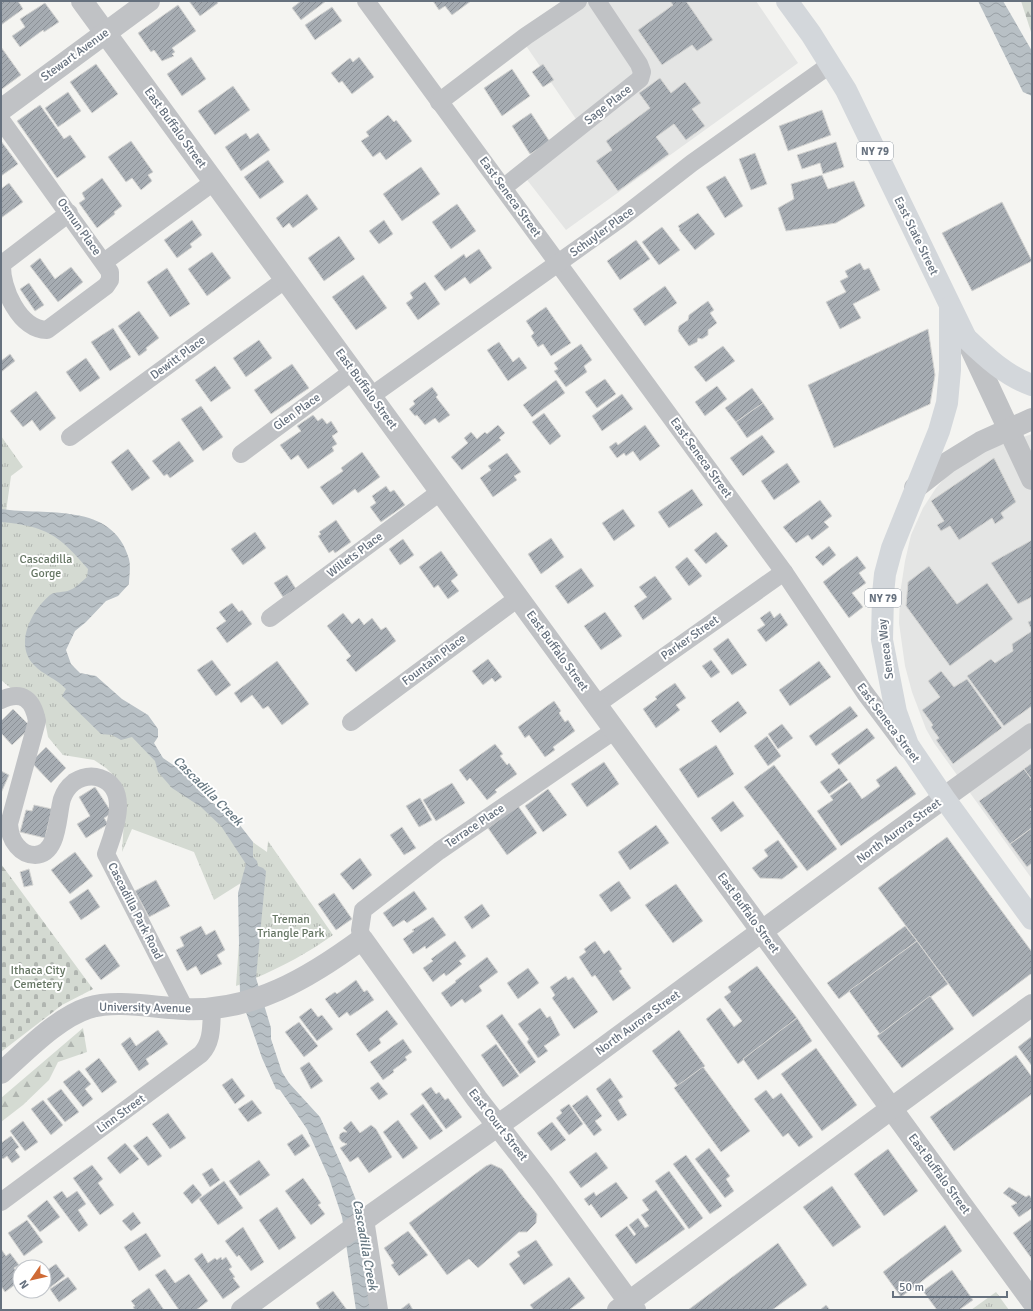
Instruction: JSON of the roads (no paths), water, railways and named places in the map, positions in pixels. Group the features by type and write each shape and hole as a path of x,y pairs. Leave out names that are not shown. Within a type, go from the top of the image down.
{"highway":[{"name":"East State Street","path":"787,1 831,64 846,90 966,338"},
{"name":"Seneca Way","path":"918,762 908,746 896,712 886,667 881,617 885,574 892,548 939,431 948,403 950,370 950,307"},
{"name":"NY 79","path":"966,338 987,358 1019,381 1032,385"},
{"name":"East Seneca Street","path":"918,762 1032,919"}],"street":[{"name":"East Buffalo Street","path":"82,1 1032,1301"},
{"name":"Stewart Avenue","path":"1,110 149,1"},
{"name":"East Seneca Street","path":"366,1 784,572 880,715 918,762"},
{"path":"439,102 526,36 578,1"},
{"name":"Sage Place","path":"503,188 640,79 642,72 639,64 597,1"},
{"name":"Schuyler Place","path":"371,396 558,263 692,163 831,64"},
{"name":"Osmun Place","path":"1,120 104,262 214,181"},
{"path":"69,213 1,264 1,278 7,294 17,309 29,324 42,330 47,330 106,286 110,280 110,272 104,262"},
{"name":"Dewitt Place","path":"70,437 286,279"},
{"name":"East State Street","path":"966,338 1010,429 1032,479"},
{"name":"Glen Place","path":"241,454 353,371"},
{"path":"915,488 947,463 967,450 988,438 1032,419"},
{"name":"Willets Place","path":"270,618 440,492"},
{"name":"Parker Street","path":"596,705 784,572"},
{"name":"Fountain Place","path":"351,722 518,598"},
{"name":"Cascadilla Park Road","path":"1,700 11,695 22,696 30,702 35,711 37,721 9,824 10,834 14,842 21,850 30,855 41,855 50,848 62,799 74,782 82,778 93,776 104,780 112,787 118,807 118,818 106,854 185,1009"},
{"name":"Terrace Place","path":"362,939 360,930 363,910 439,851 615,730"},
{"name":"North Aurora Street","path":"242,1310 365,1219 498,1125 1032,734"},
{"name":"University Avenue","path":"1,1073 59,1025 87,1008 110,1005 185,1009 238,1005 266,996 308,975 362,939"},
{"name":"East Court Street","path":"362,939 498,1125 628,1307"},
{"path":"628,1307 1032,1005"},
{"name":"Linn Street","path":"1,1202 201,1054 210,1038 212,1008"},
{"path":"365,1219 379,1310"}],"water":[{"path":"978,1 1003,1 1032,51 1032,96 1023,92"},
{"path":"1,509 76,515 93,520 109,528 121,540 129,559 129,584 118,596 106,601 75,631 66,650 71,664 80,673 96,676 122,699 148,715 158,729 158,737 154,743 163,758 182,771 210,802 228,810 253,842 253,857 257,861 258,866 266,871 256,978 271,1028 271,1039 282,1072 289,1083 320,1117 358,1205 372,1310 356,1310 342,1217 329,1178 307,1129 280,1090 276,1089 262,1058 240,995 238,893 246,864 221,826 201,807 172,788 158,772 155,761 132,737 121,740 112,735 101,734 62,696 66,689 41,671 28,657 25,648 25,638 27,628 37,610 50,595 57,592 68,591 77,586 87,577 88,569 60,540 50,534 30,526 1,522"}],"park label":[{"name":"Cascadilla Gorge","path":"46,566"},
{"name":"Treman Triangle Park","path":"291,926"},
{"name":"Ithaca City Cemetery","path":"38,977"}],"water label":[{"name":"Cascadilla Creek","path":"208,791"},
{"name":"Cascadilla Creek","path":"365,1245"}]}
